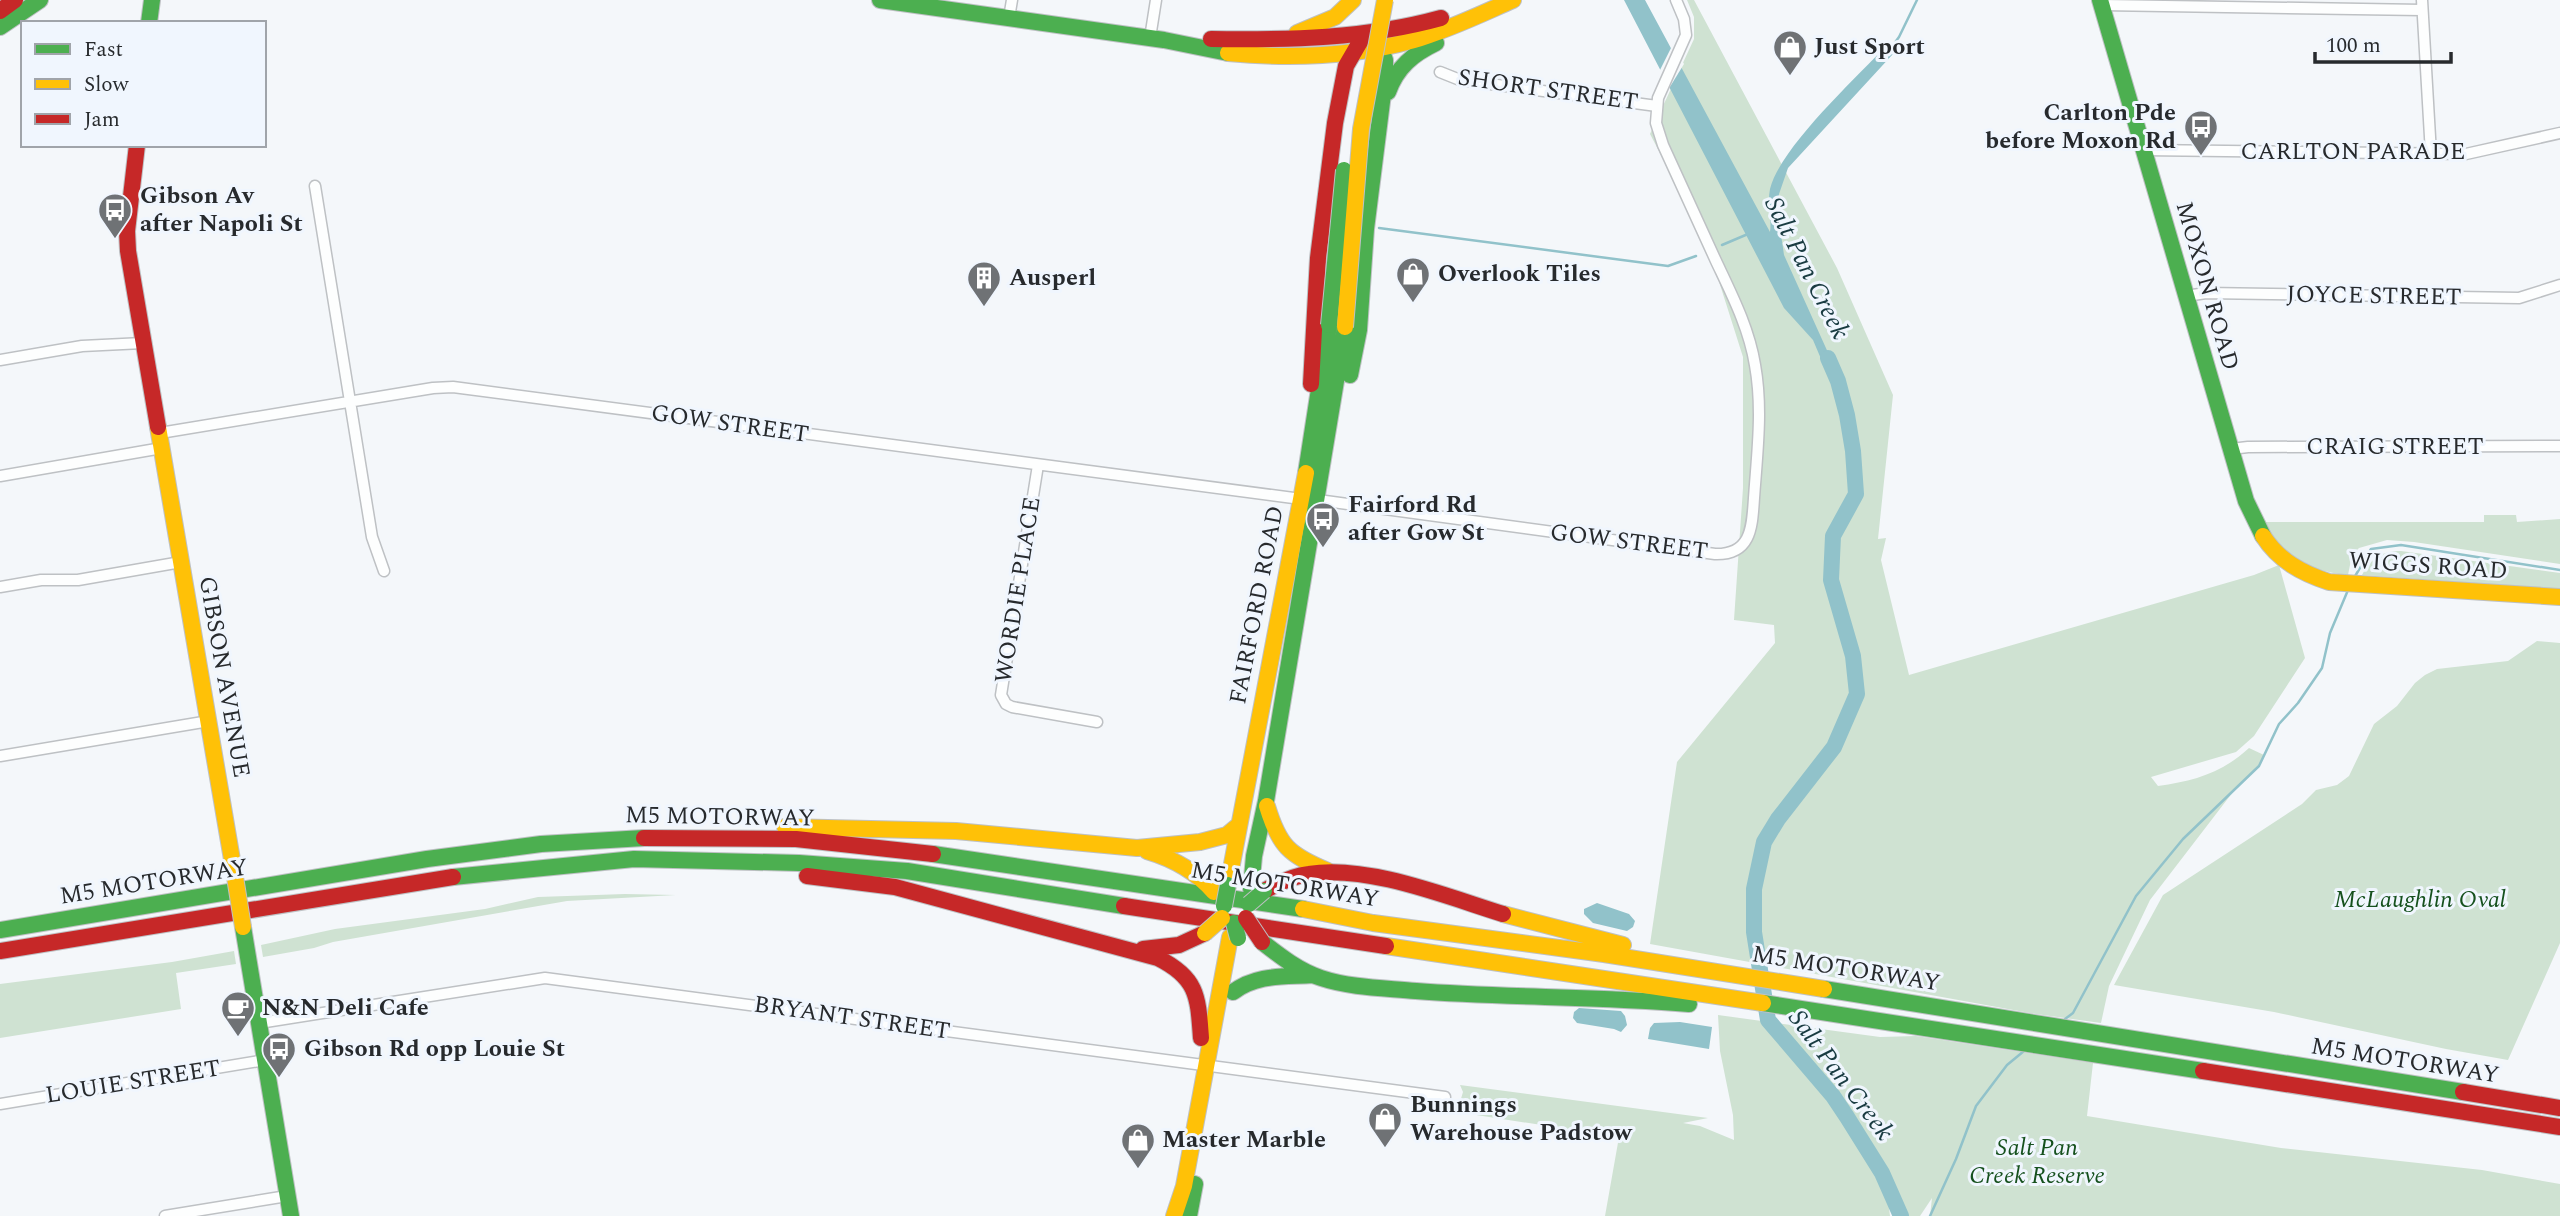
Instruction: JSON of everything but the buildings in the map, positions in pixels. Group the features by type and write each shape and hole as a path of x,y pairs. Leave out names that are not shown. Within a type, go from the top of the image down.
{"main road":[{"path":"0,11 15,0"},
{"path":"0,27 40,0"},
{"path":"149,21 152,0"},
{"path":"880,0 1157,39 1189,47 1228,52 1312,56 1352,53 1374,39 1487,0"},
{"path":"1282,38 1331,20 1353,0"},
{"name":"FAIRFORD ROAD","path":"1236,912 1254,856 1266,801 1332,420 1349,136 1374,0"},
{"name":"FAIRFORD ROAD","path":"1236,912 1234,856 1238,825 1310,451 1337,326 1361,129 1385,0"},
{"path":"1157,39 1374,39 1435,34 1513,0"},
{"name":"MOXON ROAD","path":"2101,3 2231,449 2258,531 2271,549 2295,569"},
{"path":"1381,113 1394,76 1404,63 1424,48 1460,32 1473,16"},
{"path":"1332,420 1340,411 1359,330 1368,215 1386,66 1374,39"},
{"path":"1310,451 1312,352 1318,258 1335,122 1344,70 1352,53"},
{"path":"1312,56 1328,65 1332,72 1335,122"},
{"name":"GIBSON AVENUE","path":"137,147 127,238 291,1216"},
{"name":"WIGGS ROAD","path":"2295,569 2317,579 2351,584 2560,597"},
{"path":"1266,801 1275,834 1283,847 1297,858 1332,873"},
{"path":"620,838 668,830 828,827 956,831 1137,848 1200,842 1227,835 1238,825"},
{"name":"M5 MOTORWAY","path":"0,930 427,859 541,844 620,838 734,837 836,842 910,850 1290,907 1373,923 1677,961 2128,1040 2560,1108"},
{"path":"1137,848 1173,859 1205,882 1262,942 1312,975"},
{"name":"M5 MOTORWAY","path":"0,951 448,878 634,859 799,863 907,871 1673,995 1899,1023 2560,1127"},
{"path":"567,865 752,872 895,887 1131,949 1175,965 1188,976 1197,993 1201,1038 1208,1065"},
{"path":"1131,949 1170,947 1236,912 1281,882 1302,875 1332,873 1414,887 1541,925 1677,961"},
{"path":"1208,1065 1233,992 1238,962 1236,912"},
{"path":"1201,1038 1236,912"},
{"path":"1183,1215 1184,1186 1236,912"},
{"path":"1233,992 1243,984 1267,978 1312,975 1360,986 1435,993 1673,995"}],"street":[{"path":"1009,18 1012,0"},
{"path":"1156,0 1157,39"},
{"name":"GOW STREET","path":"1318,500 1715,554 1730,553 1744,544 1753,519 1759,429 1755,362 1739,312 1660,139 1657,123 1657,106 1664,83 1683,46 1686,29 1676,0"},
{"path":"2101,3 2422,5 2431,154"},
{"name":"SHORT STREET","path":"1440,72 1460,80 1657,106"},
{"name":"CARLTON PARADE","path":"2143,150 2431,154 2477,152 2560,133"},
{"path":"314,186 372,537 384,571"},
{"name":"JOYCE STREET","path":"2186,296 2206,293 2519,298 2560,285"},
{"path":"0,360 82,346 143,343"},
{"name":"GOW STREET","path":"0,476 349,402 453,387 1301,499"},
{"name":"CRAIG STREET","path":"2231,449 2560,446"},
{"name":"WORDIE PLACE","path":"1038,465 1001,695 1006,704 1012,707 1097,722"},
{"path":"0,587 48,579 78,580 181,562"},
{"path":"0,755 209,721"},
{"name":"BRYANT STREET","path":"259,1023 545,978 1445,1097"},
{"name":"LOUIE STREET","path":"0,1104 265,1060"},
{"path":"165,1216 287,1196"}],"green space":[{"path":"1687,0 1694,0 1837,268 1893,395 1878,539 1886,538 1881,560 1909,675 2254,575 2279,565 2305,658 2254,736 2236,752 2151,777 2158,786 2171,784 2218,770 2249,748 2264,755 2259,766 2236,788 2150,900 2109,986 2101,1023 2036,1014 1650,944 1677,762 1775,643 1774,625 1734,620 1743,488 1743,357 1716,272 1683,197 1650,134 1694,39 1694,17"},
{"path":"2484,515 2516,515 2517,522 2560,519 2560,564 2387,540 2359,548 2352,555 2348,575 2321,570 2298,559 2279,543 2262,522 2484,522"},
{"path":"2401,551 2560,573 2560,589 2362,575 2378,557 2388,552"},
{"name":"McLaughlin Oval","path":"2537,641 2560,643 2560,943 2508,1060 2274,1012 2114,985 2163,895 2302,804 2316,790 2337,785 2349,776 2374,724 2397,706 2415,683 2437,669 2508,661"},
{"path":"676,895 567,901 263,957 261,945 335,929 485,909 538,897"},
{"path":"234,951 236,964 176,973 181,1009 0,1038 0,984 172,962"},
{"name":"Salt Pan Creek Reserve","path":"1718,1015 1880,1037 1916,1036 2093,1063 2087,1116 2281,1148 2482,1170 2560,1184 2560,1216 1930,1216 1932,1198 1920,1216 1897,1216 1889,1208 1890,1216 1605,1216 1619,1137 1457,1112 1463,1092 1460,1085 1708,1118 1683,1123 1700,1126 1734,1140 1733,1115 1720,1051"}],"water":[{"path":"1624,0 1645,0 1770,232 1770,189 1788,154 1820,114 1886,46 1893,54 1788,168 1779,194 1777,207 1784,255 1839,377 1830,380 1813,340 1784,308"},
{"path":"1597,903 1629,914 1635,921 1633,927 1627,931 1593,923 1584,914 1584,909"},
{"path":"1579,1008 1621,1011 1627,1025 1621,1032 1577,1023 1573,1018 1574,1012"},
{"path":"1680,1022 1712,1027 1709,1049 1648,1039 1654,1023"}],"pier":[{"path":"1673,44 1684,64 1668,90 1659,72"}],"waterway":[{"path":"1888,52 1899,37 1917,0"},
{"path":"1379,228 1668,266 1696,256"},
{"path":"1722,245 1748,234"},
{"name":"Salt Pan Creek","path":"1828,358 1838,381 1853,451 1856,494 1833,536 1831,580 1853,656 1857,694 1834,747 1778,819 1764,842 1754,889 1754,932 1768,1020 1833,1096 1882,1173 1901,1216"},
{"path":"2354,578 2371,549 2401,545 2560,570"},
{"path":"2065,1019 2073,1013 2136,896 2183,839 2259,766 2279,724 2298,703 2322,668 2330,633 2348,590"},
{"path":"1930,1216 1976,1106 2007,1065 2024,1051"}],"traffic: fast":[{"path":"0,27 40,0"},
{"path":"149,21 152,0"},
{"path":"880,0 1164,40 1228,53"},
{"path":"2100,0 2246,501 2263,536"},
{"path":"1350,375 1359,330 1366,229 1385,78 1385,60 1377,38"},
{"path":"1388,92 1396,75 1407,62 1436,43"},
{"path":"1329,325 1344,170"},
{"path":"1306,473 1329,325"},
{"path":"1251,889 1254,856 1266,801 1345,327"},
{"path":"0,930 427,859 541,844 644,838"},
{"path":"933,854 1303,909"},
{"path":"453,877 634,859 799,863 907,871 1124,906"},
{"path":"1224,906 1228,885"},
{"path":"1249,904 1264,891"},
{"path":"1234,923 1238,938"},
{"path":"243,927 291,1216"},
{"path":"1262,942 1305,971 1321,978 1356,986 1689,1004"},
{"path":"1233,992 1261,979 1312,975"},
{"path":"1824,989 2463,1092"},
{"path":"1763,1003 2203,1071"},
{"path":"1189,1216 1195,1184"}],"traffic: slow":[{"path":"1297,33 1335,17 1353,0"},
{"path":"1345,327 1361,129 1385,0"},
{"path":"1228,53 1322,55 1391,46 1427,36 1513,0"},
{"path":"158,427 235,877"},
{"path":"1228,885 1306,473"},
{"path":"2263,536 2269,545 2292,565 2329,582 2560,597"},
{"path":"1267,806 1276,831 1287,848 1304,860 1328,871"},
{"path":"785,827 956,831 1137,848 1200,842 1227,835 1239,825"},
{"path":"1147,851 1184,867 1214,892"},
{"path":"235,877 243,927"},
{"path":"1303,909 1373,923 1604,954 1824,989"},
{"path":"1503,914 1623,945"},
{"path":"1205,933 1222,918"},
{"path":"1174,1216 1184,1186 1230,937"},
{"path":"1386,946 1763,1003"}],"traffic: jam":[{"path":"0,11 15,0"},
{"path":"1211,39 1355,34 1441,18"},
{"path":"1311,384 1318,258 1335,123 1346,66 1364,35"},
{"path":"137,147 127,231 128,251 158,427"},
{"path":"644,838 796,839 933,854"},
{"path":"1264,891 1303,875 1331,872 1356,874 1407,884 1503,914"},
{"path":"807,876 895,887 1158,958 1181,973 1193,990 1199,1011 1201,1038"},
{"path":"0,951 453,877"},
{"path":"1124,906 1386,946"},
{"path":"1246,918 1262,942"},
{"path":"1143,949 1179,945 1205,933"},
{"path":"2203,1071 2560,1127"},
{"path":"2463,1092 2560,1108"}],"place":[{"name":"Just Sport","path":"1790,77"},
{"name":"Carlton Pde before Moxon Rd","path":"2201,157"},
{"name":"Gibson Av after Napoli St","path":"115,240"},
{"name":"Overlook Tiles","path":"1413,304"},
{"name":"Ausperl","path":"984,308"},
{"name":"Fairford Rd after Gow St","path":"1323,549"},
{"name":"N&N Deli Cafe","path":"238,1038"},
{"name":"Gibson Rd opp Louie St","path":"279,1079"},
{"name":"Bunnings Warehouse Padstow","path":"1385,1149"},
{"name":"Master Marble","path":"1138,1170"}]}
